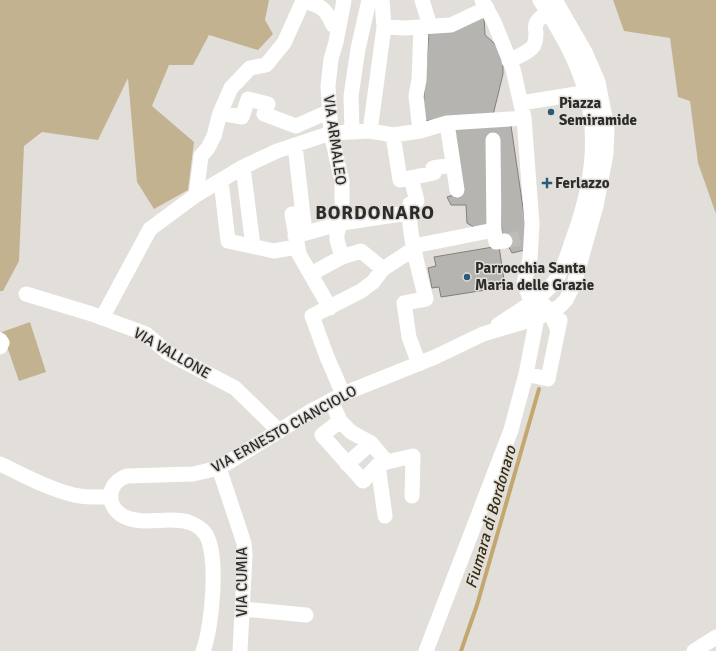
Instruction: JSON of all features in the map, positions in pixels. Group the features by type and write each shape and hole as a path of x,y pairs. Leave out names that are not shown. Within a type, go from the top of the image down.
{"street":[{"name":"VIA ARMALEO","path":"342,257 337,240 337,233 342,223 342,182 332,133 328,72 344,0"},
{"path":"352,131 351,96 358,50 369,0"},
{"path":"370,131 384,27 382,0"},
{"path":"420,131 416,96 425,27 422,0"},
{"path":"196,195 201,156 208,148 214,136 220,113 231,88 250,68 266,65 284,43 303,1 322,7 333,25 339,26"},
{"path":"384,27 405,28 451,25 484,4 510,61 522,110 530,184 530,237 528,270 524,283 530,296 536,300 544,315 558,330"},
{"path":"510,61 529,50 534,45 535,24 548,4"},
{"path":"483,334 536,300 556,280 564,264 584,205 592,152 591,113 584,84 574,57 548,4"},
{"path":"526,374 548,379 566,300 574,284 596,206 606,154 606,128 598,82 585,52 548,4"},
{"path":"102,318 142,241 150,229 196,195 243,167 295,145 332,133 370,131 393,135 420,131 447,123 522,110 576,94"},
{"path":"220,113 242,117 248,99 268,104 264,114 296,126 330,111"},
{"path":"447,123 452,165 457,190"},
{"path":"393,135 400,180 434,173 433,168 452,165"},
{"path":"493,140 494,230 496,242 505,241"},
{"path":"295,145 299,239"},
{"path":"243,167 253,246"},
{"path":"411,178 416,201 410,204 408,213 426,299 404,303 408,337 419,364"},
{"path":"221,180 228,241 274,250 342,223 408,213"},
{"path":"292,214 311,274 330,308"},
{"path":"384,516 382,463 372,443 351,432 340,421 337,397 327,357 312,316 330,308 373,282 383,269 415,247 494,230"},
{"path":"311,274 342,257 361,251 383,269"},
{"name":"VIA VALLONE","path":"26,294 102,318 146,334 168,353 208,375 230,384 279,431"},
{"path":"483,334 544,315 566,300"},
{"path":"426,651 511,430 544,315"},
{"name":"VIA ERNESTO CIANCIOLO","path":"111,497 114,484 127,476 193,474 219,468 337,397 419,364 483,334"},
{"path":"0,340 2,343 0,347"},
{"path":"340,421 322,435 363,481 382,463 413,456 412,496"},
{"path":"347,464 372,443"},
{"path":"0,464 60,491 85,497 111,497 114,508 126,517 141,520 181,520 198,526 204,532 211,550 213,578 210,629 203,651"},
{"name":"VIA CUMIA","path":"219,468 244,544 246,565 240,651"},
{"path":"244,609 306,615"},
{"path":"694,651 716,637"}],"shaded area":[{"path":"0,0 269,0 265,20 273,34 258,50 209,35 193,65 169,65 152,106 194,142 188,190 154,209 137,182 128,78 98,140 42,132 24,146 19,261 3,291 0,291"},
{"path":"613,0 716,0 716,214 698,163 690,101 678,97 670,38 624,31"},
{"path":"30,322 46,372 19,381 2,332"}],"building":[{"path":"484,17 485,35 500,51 503,62 503,74 493,115 422,121 429,33"},
{"path":"510,119 529,249 512,253 502,235 498,148 493,229 480,231 467,223 466,205 451,205 447,197 464,192 448,125"},
{"name":"Parrocchia Santa Maria delle Grazie","path":"499,246 505,287 441,297 439,287 432,288 428,268 436,266 434,257"}],"waterway":[{"name":"Fiumara di Bordonaro","path":"461,651 477,605 539,389"}],"tunnel":[{"path":"505,241 527,237"}],"place":[{"name":"Piazza Semiramide","path":"551,112"},
{"name":"Ferlazzo","path":"547,183"},
{"name":"Parrocchia Santa Maria delle Grazie","path":"467,277"}],"district":[{"name":"BORDONARO","path":"375,212"}]}
